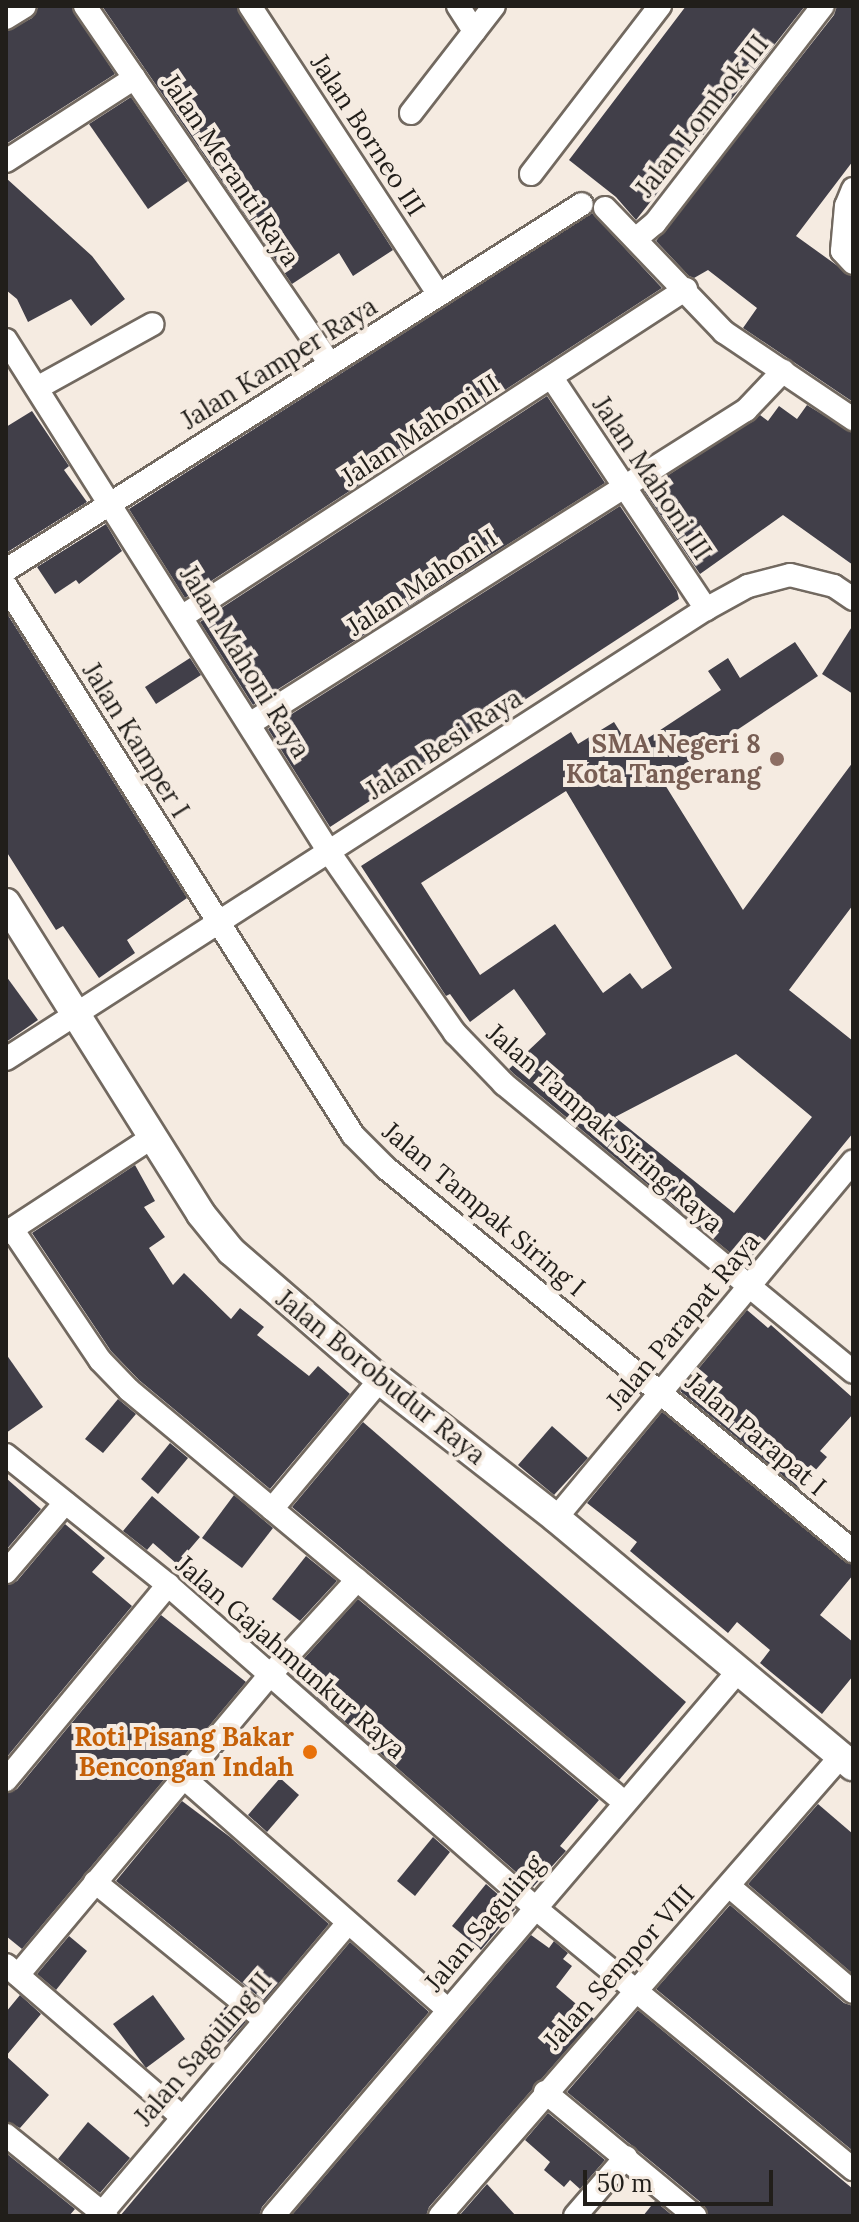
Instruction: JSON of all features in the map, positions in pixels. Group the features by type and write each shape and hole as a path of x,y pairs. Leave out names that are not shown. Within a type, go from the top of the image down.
{"street":[{"path":"6,18 25,6"},
{"name":"Jalan Meranti Raya","path":"85,6 330,364"},
{"name":"Jalan Borneo III","path":"250,6 439,295"},
{"path":"458,6 474,31"},
{"path":"411,113 494,6"},
{"path":"531,174 660,6"},
{"name":"Jalan Lombok III","path":"645,231 823,6"},
{"path":"6,161 135,78"},
{"path":"853,189 844,218 842,251 853,263"},
{"name":"Jalan Kamper Raya","path":"6,570 582,204"},
{"path":"605,208 645,231 686,289 724,332 853,419"},
{"name":"Jalan Mahoni II","path":"183,616 686,289"},
{"path":"37,388 153,324"},
{"name":"Jalan Mahoni Raya","path":"6,340 251,723 329,852"},
{"name":"Jalan Mahoni I","path":"251,723 746,410 783,371"},
{"name":"Jalan Mahoni III","path":"552,378 622,488 706,609"},
{"name":"Jalan Besi Raya","path":"6,1059 220,925 706,609 748,586 790,575 834,586 853,599"},
{"name":"Jalan Kamper I","path":"6,586 220,925"},
{"name":"Jalan Tampak Siring Raya","path":"329,852 455,1033 479,1059 748,1288 853,1371"},
{"name":"Jalan Borobudur Raya","path":"6,903 201,1214 222,1242 380,1380 556,1518 847,1761"},
{"name":"Jalan Tampak Siring I","path":"220,925 328,1100 366,1149 660,1391"},
{"path":"154,1136 9,1231 100,1360 129,1390 624,1802"},
{"name":"Jalan Parapat Raya","path":"556,1518 853,1161"},
{"path":"272,1509 380,1380"},
{"name":"Jalan Parapat I","path":"660,1391 853,1551"},
{"name":"Jalan Gajahmunkur Raya","path":"6,1455 168,1585 534,1907 639,1990 853,2169"},
{"path":"6,1572 65,1503"},
{"path":"181,2116 12,1970 95,1882 270,1675 357,1580"},
{"path":"6,1780 168,1585"},
{"name":"Jalan Saguling","path":"273,2216 740,1669"},
{"name":"Jalan Sempor VIII","path":"440,2216 545,2092 729,1886 847,1761"},
{"path":"183,1777 448,2010"},
{"path":"95,1882 265,2020"},
{"path":"729,1886 853,1992"},
{"name":"Jalan Saguling II","path":"104,2214 181,2116 348,1923"},
{"path":"545,2092 695,2216"},
{"path":"6,2135 104,2214"},
{"path":"575,2216 626,2157"}],"building":[{"path":"39,6 71,6 115,74 6,144 6,32 32,18"},
{"path":"102,6 236,6 393,250 353,276 339,253 292,284"},
{"path":"686,6 805,6 636,220 616,197 569,160"},
{"path":"837,6 853,6 853,161 796,236 853,277 853,402 743,328 757,308 708,270 694,278 689,276 656,241 834,15"},
{"path":"131,97 188,181 148,209 89,124"},
{"path":"6,178 92,256 125,299 91,326 71,299 28,322 17,299 6,290"},
{"path":"592,213 662,288 185,598 129,509"},
{"path":"547,396 605,483 253,705 200,622"},
{"path":"807,405 853,433 853,565 783,515 700,574 644,491 760,415 768,421 779,406 797,419"},
{"path":"32,411 69,466 64,470 87,502 6,553 6,427"},
{"path":"620,506 677,591 679,599 330,827 268,729"},
{"path":"106,524 122,551 79,584 76,580 55,594 37,567"},
{"path":"6,612 187,898 127,940 135,953 99,978 63,926 56,930 6,851"},
{"path":"853,625 853,694 822,674"},
{"path":"795,642 818,676 662,780 743,910 853,762 853,905 789,990 853,1041 853,1133 745,1265 509,1069 546,1034 514,989 470,1022 450,994 446,996 361,866 571,732 578,744 614,722 629,746 637,741 639,744 721,690 708,671 728,658 740,678","holes":["566,791 672,968 642,989 630,973 603,993 555,924 480,975 421,883","736,1054 812,1117 734,1213 615,1117"]},
{"path":"190,658 201,675 156,704 145,687"},
{"path":"6,976 38,1020 6,1042"},
{"path":"135,1165 155,1201 144,1207 165,1237 149,1248 173,1285 184,1273 231,1319 240,1308 264,1327 257,1335 309,1376 318,1366 350,1394 270,1489 139,1380 111,1351 32,1233"},
{"path":"747,1310 768,1328 771,1325 853,1398 853,1414 820,1451 827,1457 799,1489 680,1391"},
{"path":"6,1354 43,1407 6,1433"},
{"path":"118,1399 136,1414 103,1453 85,1439"},
{"path":"662,1412 853,1566 853,1575 820,1615 853,1642 853,1676 822,1714 760,1663 770,1650 737,1622 728,1633 630,1551 637,1542 587,1503"},
{"path":"363,1422 686,1702 619,1780 292,1507"},
{"path":"552,1426 588,1458 554,1495 518,1465"},
{"path":"170,1443 188,1458 158,1494 141,1479"},
{"path":"6,1478 41,1509 6,1550"},
{"path":"234,1495 273,1528 242,1568 202,1538"},
{"path":"152,1496 200,1537 177,1564 153,1543 147,1550 123,1531"},
{"path":"65,1524 105,1558 92,1572 132,1606 6,1758 6,1586 17,1581"},
{"path":"306,1556 337,1581 300,1621 272,1599"},
{"path":"358,1599 599,1800 560,1846 566,1851 533,1887 290,1674"},
{"path":"161,1615 246,1682 22,1949 6,1936 6,1794 17,1789"},
{"path":"280,1778 299,1795 267,1832 248,1815"},
{"path":"182,1801 230,1837 329,1924 264,2001 116,1881"},
{"path":"818,1804 853,1834 853,1974 748,1884"},
{"path":"433,1837 450,1852 415,1896 397,1881"},
{"path":"486,1884 515,1909 481,1950 452,1926"},
{"path":"730,1905 844,2003 853,2006 853,2151 656,1989"},
{"path":"531,1935 549,1948 554,1941 568,1953 563,1959 572,1966 556,1987 594,2019 429,2207 426,2216 291,2216"},
{"path":"69,1936 87,1951 56,1990 37,1974"},
{"path":"350,1942 429,2012 262,2207 259,2216 120,2216"},
{"path":"20,1995 41,2014 6,2056 6,2012"},
{"path":"153,1995 185,2039 146,2068 113,2024"},
{"path":"226,2006 246,2022 228,2042 209,2026"},
{"path":"638,2010 853,2189 853,2216 709,2216 704,2205 567,2092"},
{"path":"6,2056 49,2095 20,2128 6,2121"},
{"path":"548,2113 605,2160 580,2189 570,2180 564,2187 544,2170 550,2162 525,2140"},
{"path":"88,2122 130,2158 100,2193 58,2159"},
{"path":"6,2153 75,2209 69,2216 6,2216"},
{"path":"487,2184 516,2216 459,2216"},
{"path":"655,2201 673,2216 643,2216"}],"place":[{"name":"SMA Negeri 8 Kota Tangerang","path":"777,759"},
{"name":"Roti Pisang Bakar Bencongan Indah","path":"310,1752"}]}
